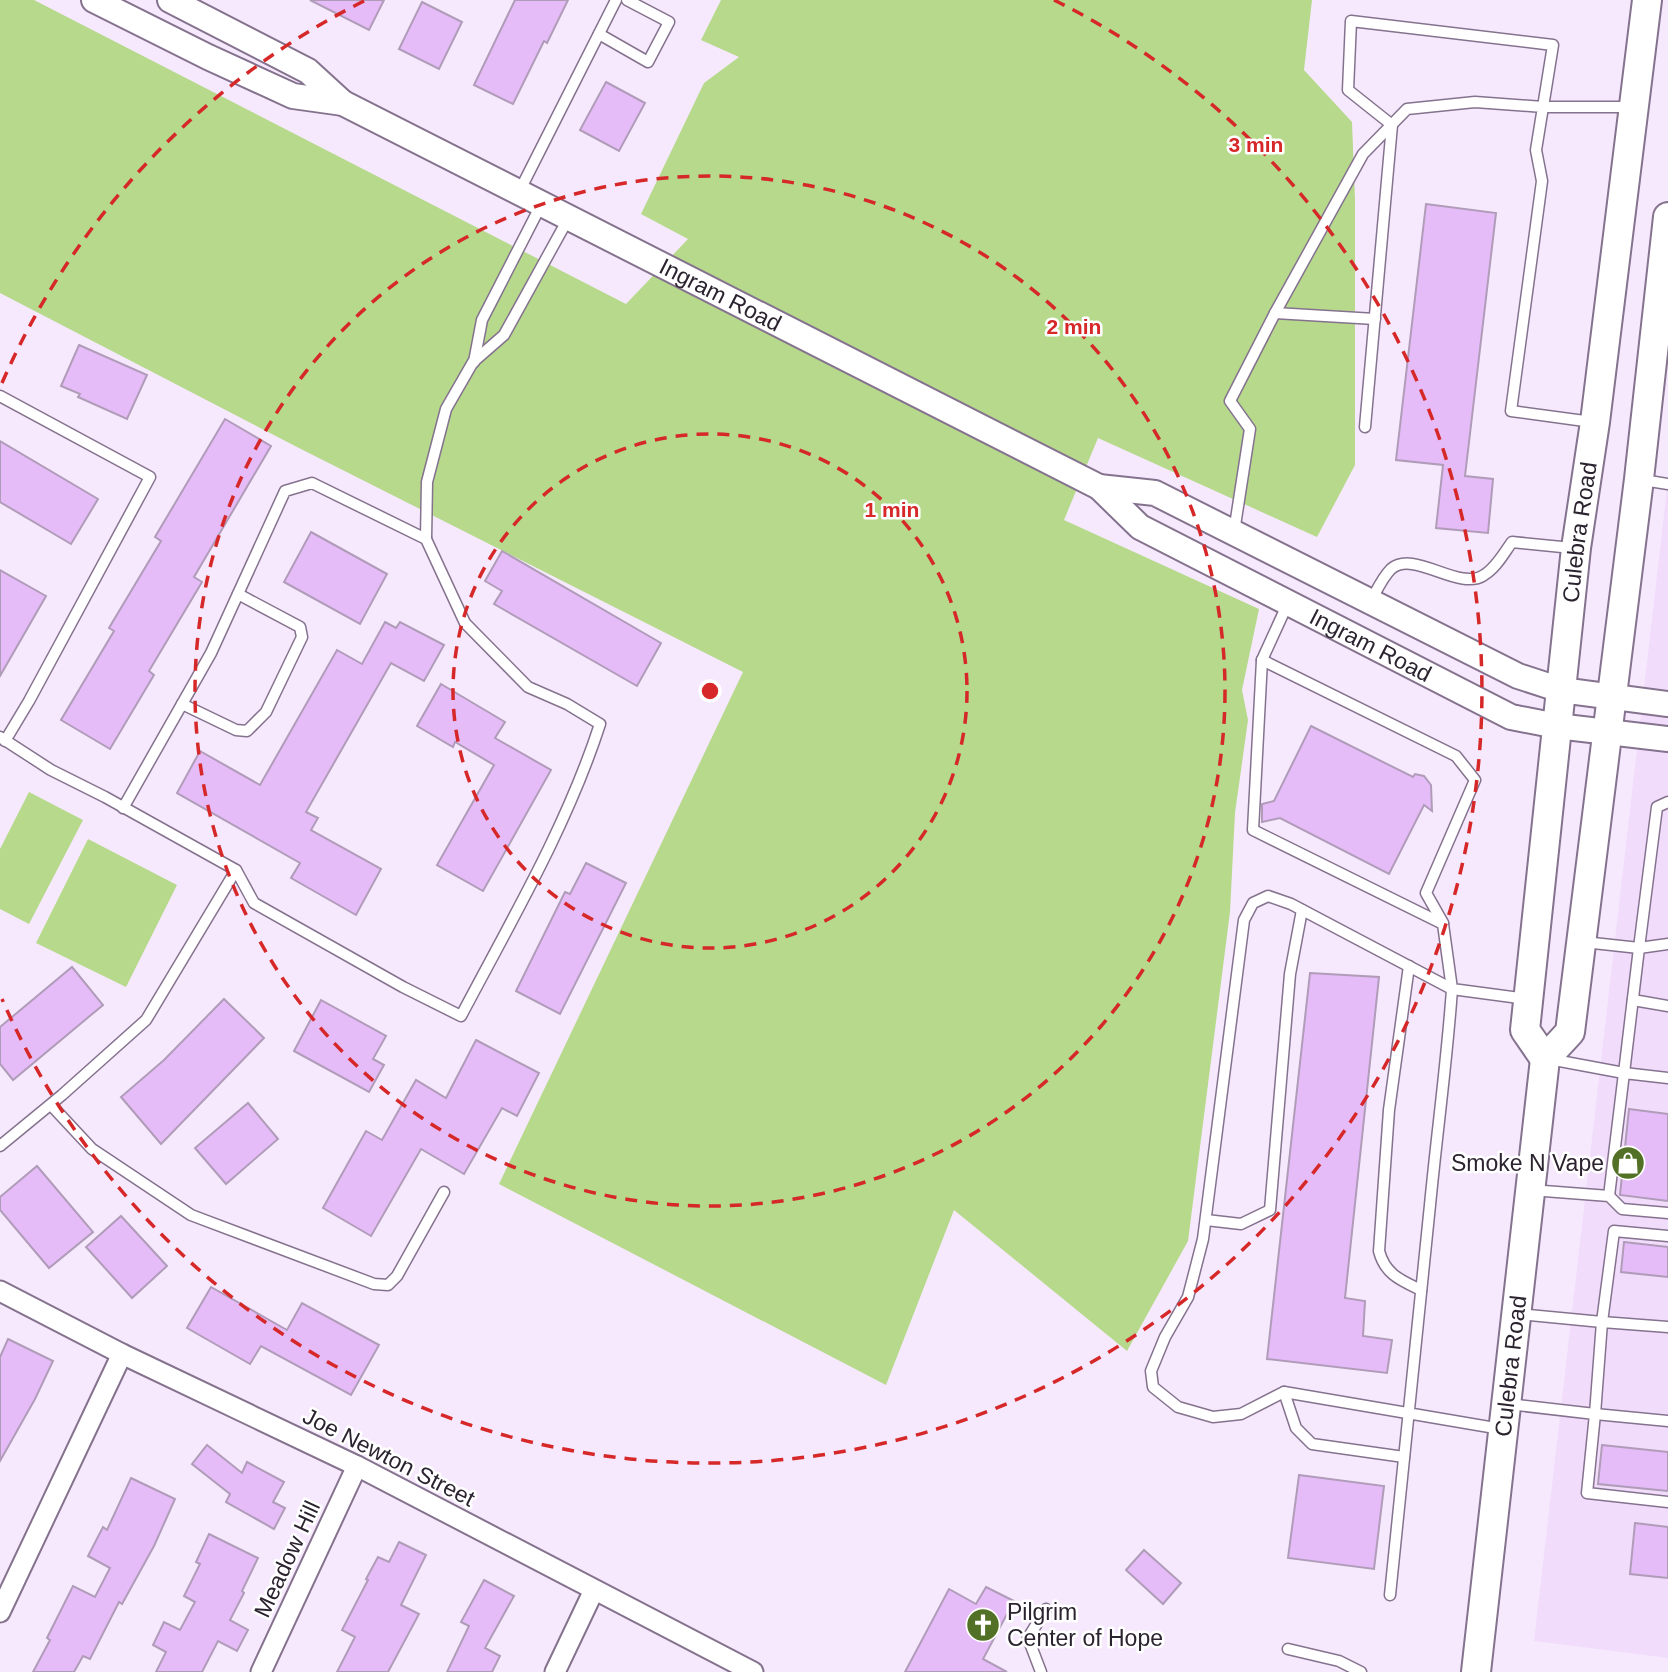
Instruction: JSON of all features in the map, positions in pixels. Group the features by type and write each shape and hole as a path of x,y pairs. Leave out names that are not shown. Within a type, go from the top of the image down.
{"main road":[{"name":"Culebra Road","path":"1476,1672 1545,1059 1525,1030 1528,999 1576,548 1595,422 1647,0"},
{"path":"1545,1059 1570,1032 1610,696 1663,307 1668,222"}],"street":[{"name":"Ingram Road","path":"94,0 293,96 343,103"},
{"name":"Ingram Road","path":"170,0 308,71 343,103 1099,487 1140,527 1511,717 1606,733 1668,739"},
{"name":"Ingram Road","path":"1099,487 1155,492 1518,676 1561,690 1668,704"},
{"name":"Joe Newton Street","path":"0,1291 122,1354 357,1466 753,1672"},
{"path":"0,1612 122,1354"},
{"name":"Meadow Hill","path":"261,1672 357,1466"},
{"path":"555,1672 594,1590"}],"lane":[{"path":"519,192 616,0"},
{"path":"598,34 648,62 669,22 627,0"},
{"path":"1391,125 1348,90 1351,21 1553,45 1536,150 1542,180 1511,411 1595,422"},
{"path":"1234,532 1250,429 1230,401 1363,154 1408,109 1475,102 1543,107 1633,107"},
{"path":"1365,427 1391,125"},
{"path":"0,396 150,477 29,701 2,739 51,770 236,870 254,903 461,1016 538,869 590,757 600,724 567,704 528,687 465,623 426,539 427,482 446,410 473,362 481,320 541,205"},
{"path":"473,362 504,335 568,219"},
{"path":"1275,313 1374,319"},
{"path":"1639,479 1668,484"},
{"path":"123,808 211,653 285,491 312,483 426,539"},
{"path":"1371,601 1382,580 1393,567 1408,564 1469,580 1485,575 1512,542 1576,548"},
{"path":"182,704 236,730 247,731 266,712 302,637 300,626 238,594"},
{"path":"1288,602 1262,660 1253,830 1443,924"},
{"path":"1262,660 1456,756 1475,780 1426,893 1443,924 1452,989 1447,1066 1390,1595"},
{"path":"1609,1196 1657,807 1668,802"},
{"path":"0,1146 51,1105 146,1020 236,870"},
{"path":"1528,999 1452,989 1302,910 1268,896 1253,903 1244,920 1206,1220 1188,1297 1165,1337 1151,1371 1153,1387 1178,1406 1213,1418 1241,1414 1284,1392 1408,1413 1506,1417 1595,1414 1668,1421"},
{"path":"1206,1220 1241,1224 1270,1210 1290,974 1302,910"},
{"path":"1582,942 1639,948 1668,944"},
{"path":"1409,966 1389,1110 1379,1251 1383,1265 1394,1277 1421,1290"},
{"path":"1633,1000 1668,1006"},
{"path":"1545,1059 1668,1078"},
{"path":"51,1105 92,1149 191,1215 374,1284 388,1285 397,1276 444,1192"},
{"path":"1530,1190 1609,1196 1622,1209 1668,1213"},
{"path":"1668,1236 1614,1231 1602,1322 1587,1493 1668,1502"},
{"path":"1516,1313 1668,1327"},
{"path":"1284,1392 1296,1428 1311,1444 1404,1457"},
{"path":"1041,1672 1028,1638 1046,1609"},
{"path":"1289,1649 1339,1661 1361,1672"}],"shaded area":[{"path":"1668,480 1668,1658 1534,1641"}],"green space":[{"path":"0,0 34,0 626,304 688,239 641,214 704,83 739,57 701,40 721,0 1312,0 1304,70 1352,122 1355,199 1355,465 1317,537 1098,438 1064,520 1259,609 1242,690 1248,720 1235,813 1230,912 1188,1241 1127,1351 954,1210 886,1385 499,1184 743,672 295,446 0,293"},
{"path":"29,792 83,820 29,924 0,909 0,849"},
{"path":"88,839 177,885 126,987 36,943"}],"building":[{"path":"310,0 384,0 369,30"},
{"path":"515,0 568,0 513,104 474,85"},
{"path":"422,2 462,22 439,69 399,49"},
{"path":"606,82 645,103 619,151 580,130"},
{"path":"1426,204 1496,213 1465,476 1493,479 1488,533 1436,528 1443,465 1396,460"},
{"path":"79,345 147,375 127,419 78,397 80,394 61,386"},
{"path":"225,419 271,446 194,577 202,582 149,671 154,675 110,749 61,720 114,631 109,628 161,541 155,537"},
{"path":"0,441 98,499 71,544 0,502"},
{"path":"311,532 387,574 360,624 284,582"},
{"path":"502,551 661,643 637,686 494,604 502,591 485,581"},
{"path":"0,570 46,596 0,676"},
{"path":"385,622 396,628 400,622 444,645 424,681 391,663 306,812 318,818 311,830 381,869 356,915 291,878 300,863 177,793 200,751 260,785 337,650 362,664"},
{"path":"441,684 505,722 495,738 551,770 483,891 437,865 494,765 455,742 453,747 417,726"},
{"path":"1311,726 1413,777 1415,774 1424,776 1431,785 1432,811 1424,805 1389,874 1280,818 1262,822 1262,804 1274,801"},
{"path":"586,863 626,883 560,1014 516,991 565,892 570,894"},
{"path":"72,967 103,1005 13,1080 0,1064 0,1027"},
{"path":"1310,973 1379,977 1345,1298 1365,1301 1363,1336 1392,1340 1387,1373 1267,1359"},
{"path":"224,999 264,1038 161,1144 121,1097 164,1060"},
{"path":"321,1000 386,1036 373,1059 384,1065 369,1092 294,1051"},
{"path":"476,1040 539,1073 517,1116 502,1108 464,1174 421,1149 371,1236 323,1208 366,1131 382,1140 416,1080 446,1098"},
{"path":"248,1103 278,1139 226,1184 195,1148"},
{"path":"1629,1109 1668,1114 1668,1201 1620,1195"},
{"path":"37,1166 93,1232 49,1268 0,1210 0,1197"},
{"path":"121,1216 167,1266 132,1298 86,1247"},
{"path":"1624,1242 1668,1247 1668,1277 1621,1272"},
{"path":"211,1287 287,1330 302,1303 379,1345 351,1395 261,1346 250,1364 187,1328"},
{"path":"8,1339 53,1361 0,1461 0,1357"},
{"path":"207,1445 242,1473 247,1462 284,1482 273,1502 285,1508 274,1529 226,1502 230,1494 192,1464"},
{"path":"1602,1445 1668,1452 1668,1491 1598,1484"},
{"path":"1299,1475 1384,1486 1374,1569 1288,1558"},
{"path":"131,1478 175,1499 154,1546 122,1604 119,1602 90,1659 83,1656 74,1672 33,1672 73,1586 95,1597 110,1568 88,1556 103,1527 107,1530"},
{"path":"1635,1523 1668,1527 1668,1578 1630,1574"},
{"path":"209,1534 258,1558 230,1620 248,1630 237,1651 218,1641 202,1672 156,1672 166,1652 153,1645 164,1622 180,1630 195,1602 184,1596 200,1564 196,1562"},
{"path":"399,1542 426,1555 401,1605 419,1614 388,1672 337,1672 355,1637 342,1630 368,1580 366,1579 378,1557 389,1562"},
{"path":"1144,1550 1181,1583 1163,1604 1126,1570"},
{"path":"484,1580 514,1596 485,1648 500,1656 492,1672 447,1672 469,1626 461,1622"},
{"name":"Pilgrim Center of Hope","path":"986,1587 1014,1601 983,1659 1007,1672 905,1672 949,1589 976,1604"}],"place":[{"name":"Smoke N Vape","path":"1628,1163"},
{"name":"Pilgrim Center of Hope","path":"983,1625"}]}
